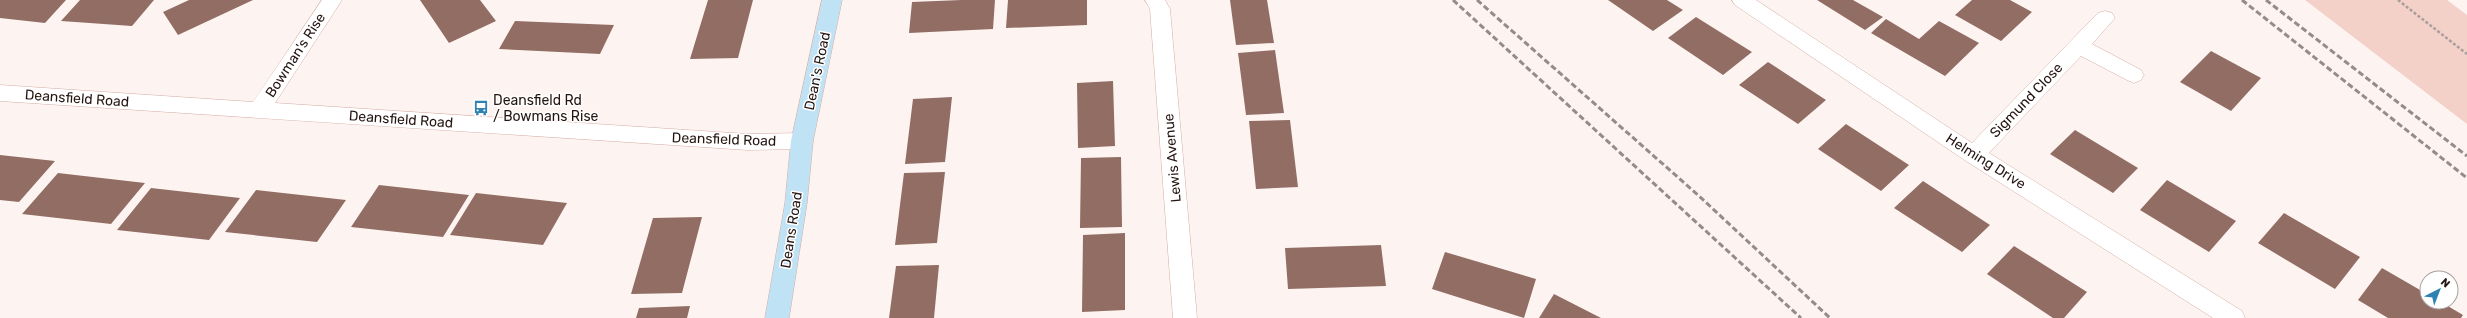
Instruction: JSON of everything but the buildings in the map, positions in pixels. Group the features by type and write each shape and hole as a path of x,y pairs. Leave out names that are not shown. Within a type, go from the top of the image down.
{"street":[{"name":"Bowman's Rise","path":"259,110 332,0"},
{"name":"Dean's Road","path":"802,141 832,0"},
{"name":"Lewis Avenue","path":"1155,0 1160,9 1185,318"},
{"name":"Helming Drive","path":"1742,0 1974,155 2233,318"},
{"name":"Sigmund Close","path":"1974,155 2106,18"},
{"path":"2078,46 2134,75"},
{"name":"Deansfield Road","path":"0,93 748,142 802,141"},
{"name":"Deans Road","path":"777,318 796,203 802,141"}],"path":[{"path":"2398,0 2467,54"}],"shaded area":[{"path":"2305,0 2447,0 2467,15 2467,124"}],"railway":[{"path":"1453,0 1801,318"},
{"path":"1477,0 1698,195 1830,318"},
{"path":"2242,0 2467,178"},
{"path":"2266,0 2467,156"}],"place":[{"name":"Deansfield Rd / Bowmans Rise","path":"481,108"}]}
